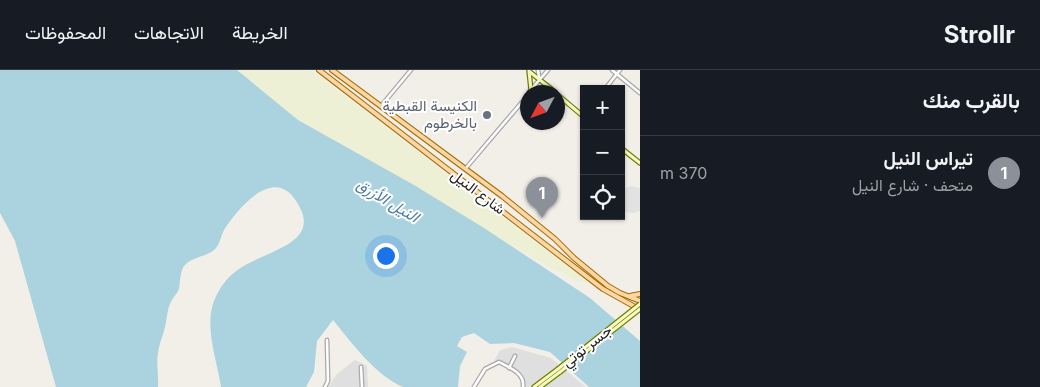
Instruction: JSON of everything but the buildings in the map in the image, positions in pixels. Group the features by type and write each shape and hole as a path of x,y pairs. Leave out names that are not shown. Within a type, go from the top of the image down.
{"main road":[{"name":"شارع النيل","path":"319,70 602,289 640,310"},
{"name":"شارع النيل","path":"332,70 521,211 608,286 640,303"},
{"path":"626,296 640,294"}],"street":[{"path":"381,106 411,70"},
{"path":"538,70 539,80"},
{"path":"535,85 548,70"},
{"path":"612,70 640,93"},
{"path":"609,85 620,70"},
{"path":"528,71 546,85"},
{"path":"528,71 529,85"},
{"path":"565,101 580,114"},
{"path":"465,169 520,103"},
{"path":"625,151 640,163"},
{"name":"جسر توتي","path":"534,387 640,303"},
{"name":"جسر توتي","path":"540,387 640,310"},
{"path":"325,387 328,381 328,340"},
{"path":"509,368 514,356"},
{"path":"474,387 485,369 499,362 519,374 524,381 523,387"},
{"path":"361,367 362,387"}],"shaded area":[{"path":"628,187 640,188 640,211 634,213 625,211 625,189"},
{"path":"512,347 551,358 586,387 526,387 513,371 494,361 500,350"},
{"path":"355,360 367,366 368,387 328,387 337,374"}],"green space":[{"path":"233,70 311,70 589,283 577,281 514,246 491,239 316,138"}],"water":[{"name":"النيل الأزرق","path":"0,70 237,70 298,120 414,185 484,228 590,298 640,341 640,387 589,387 550,352 514,343 490,344 474,333 462,337 457,346 467,352 460,366 458,387 403,387 393,382 374,367 333,320 317,341 314,372 306,387 221,387 212,344 210,322 211,311 218,292 227,279 235,272 250,262 289,244 298,236 303,226 302,213 294,198 285,190 275,187 265,189 245,203 224,230 217,246 208,254 188,262 182,270 179,289 169,308 159,350 157,361 158,387 56,387 15,241 0,213"}],"place":[{"name":"الكنيسة القبطية بالخرطوم","path":"487,115"},
{"name":"تيراس النيل","path":"542,218"}]}
